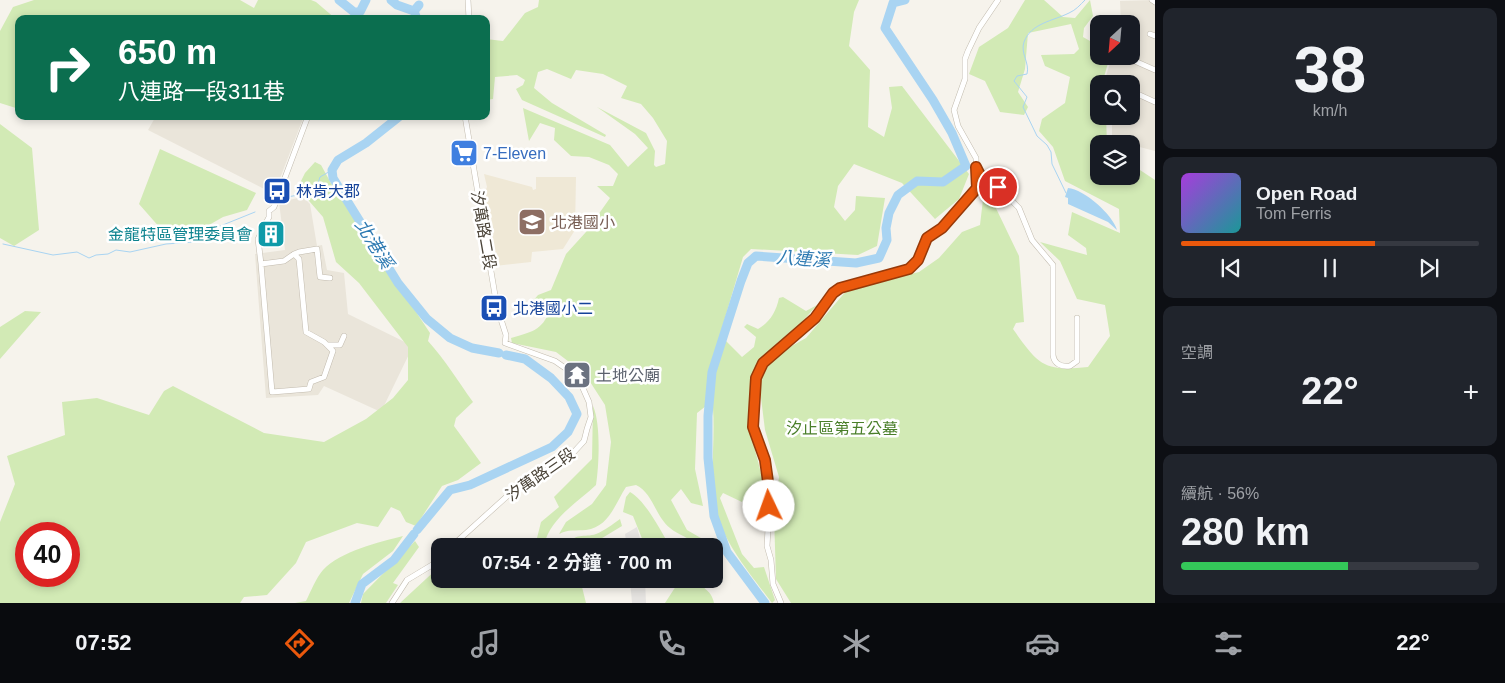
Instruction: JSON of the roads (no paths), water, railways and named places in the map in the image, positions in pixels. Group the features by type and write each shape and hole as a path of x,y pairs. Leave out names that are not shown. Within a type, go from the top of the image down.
{"street":[{"path":"468,0 469,15"},
{"path":"781,603 773,584 771,560 767,546 770,496 765,460 753,427 756,378 763,363 815,318 833,293 840,288 909,269 914,265 927,238 942,228 977,188 976,158 958,126 954,114 954,106 965,79 965,60 968,51 979,28 998,0"},
{"path":"1140,63 1155,70"},
{"path":"1140,95 1155,102"},
{"path":"294,254 299,259 306,332 333,351 324,377 311,382 309,389 272,392 258,239 269,217 269,211 274,207 306,120"},
{"name":"汐萬路二段","path":"466,120 497,307 506,334 504,343"},
{"path":"976,167 983,181 998,187 1019,208 1032,240 1053,265 1053,360 1059,365 1070,366 1077,361 1077,318"},
{"path":"261,264 284,261 299,252 317,249 320,277 330,278"},
{"path":"327,345 340,346 344,336"},
{"name":"汐萬路三段","path":"461,538 515,489 573,453 584,441 591,417 588,402 578,377 555,361 504,343"},
{"path":"392,603 407,580 431,566"}],"water":[{"path":"1068,188 1082,193 1104,210 1117,230 1108,222 1068,204 1068,198 1065,197"}],"waterway":[{"path":"339,0 354,12 360,12 366,0"},
{"path":"391,0 397,5 414,11"},
{"name":"八連溪","path":"765,603 727,552 714,516 708,458 708,416 712,372 741,281 748,263 756,256 856,263 879,258 887,240 886,228 889,213 898,195 917,181 943,182 966,166 952,133 933,100 885,28 893,3 905,0"},
{"path":"1066,193 1052,164 1051,152 1047,145 1037,136 1023,107 1027,97 1014,81 1017,76 1027,74 1028,70 1023,46 1027,36 1043,23 1074,10 1085,0"},
{"name":"北港溪","path":"416,15 414,11 419,5"},
{"name":"北港溪","path":"395,120 366,143 338,160 332,170 333,178 398,283 427,319 450,338 472,348 499,353"},
{"path":"282,198 309,193 317,186 320,177 332,170"},
{"path":"3,244 53,255 77,252 89,258 108,254 116,250 130,252 166,244 193,242 203,233 255,212"},
{"name":"北港溪","path":"417,530 450,490 470,485 552,447 568,432 577,414 569,397 551,378 525,359 506,355"},
{"name":"北港溪","path":"355,603 362,584 394,560 414,534"}],"place":[{"name":"7-Eleven","path":"464,153"},
{"name":"林肯大郡","path":"277,191"},
{"name":"北港國小","path":"532,222"},
{"name":"金龍特區管理委員會","path":"271,234"},
{"name":"北港國小二","path":"494,308"},
{"name":"土地公廟","path":"577,375"}],"park label":[{"name":"汐止區第五公墓","path":"842,428"}]}
